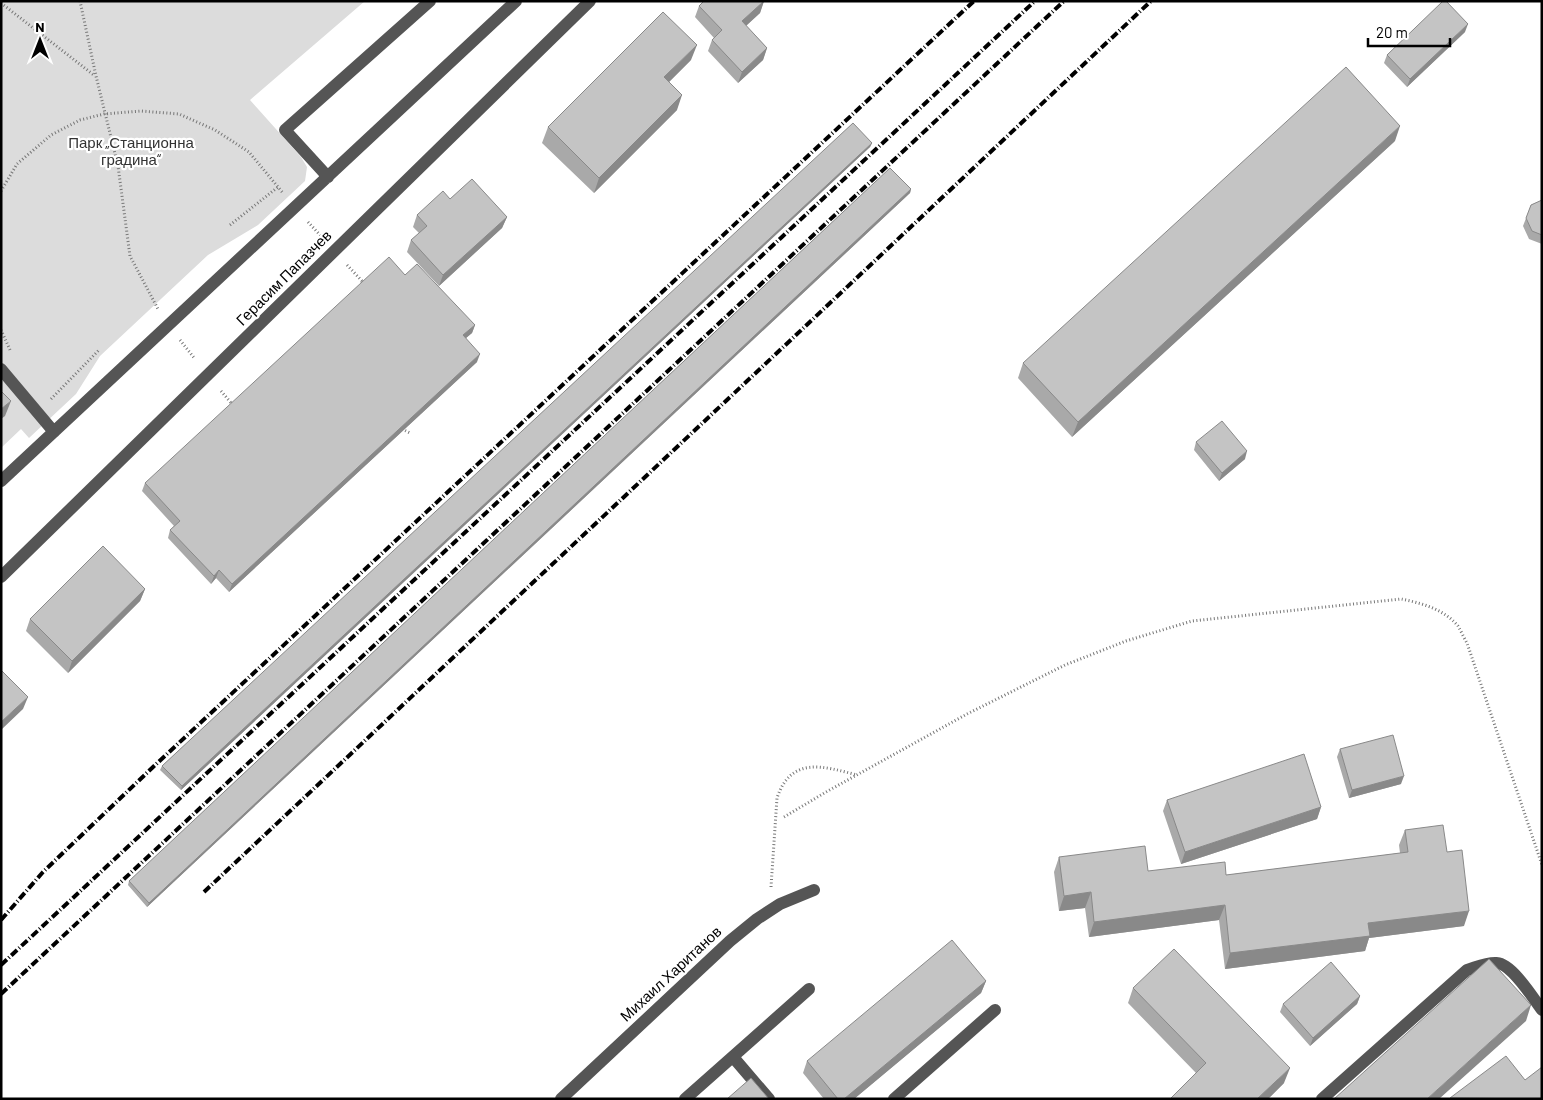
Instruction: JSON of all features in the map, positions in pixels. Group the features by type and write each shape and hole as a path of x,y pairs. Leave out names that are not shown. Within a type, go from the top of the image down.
{"street":[{"path":"328,177 285,130 430,1"},
{"path":"1,481 516,1"},
{"name":"Герасим Папазчев","path":"1,577 590,1"},
{"path":"1,369 54,432"},
{"name":"Михаил Хаританов","path":"561,1099 730,941 780,904 814,890"},
{"path":"1322,1099 1467,970 1484,964 1500,963 1514,972 1542,1010"},
{"path":"685,1099 809,989"},
{"path":"894,1099 995,1010"},
{"path":"733,1057 768,1099"}],"path":[{"path":"80,1 104,114 118,166 130,256 168,326 232,404 237,399"},
{"path":"1,3 96,76"},
{"path":"1,191 18,164 51,135 80,120 104,114 141,111 179,114 214,130 249,152 278,187 230,225"},
{"path":"356,288 362,282"},
{"path":"49,401 99,350"},
{"path":"402,429 410,433"},
{"path":"784,817 967,714 1066,665 1126,641 1192,621 1401,599 1420,603 1439,611 1458,626 1467,643 1542,865"},
{"path":"769,912 777,798 782,784 791,773 804,768 826,767 857,775"}],"green space":[{"name":"Парк „Станционна градина“","path":"1,1 365,1 250,100 301,157 307,167 305,181 258,225 208,255 100,356 76,394 29,438 21,429 1,448"}],"building":[{"path":"704,1 764,1 742,21 767,48 742,72 712,40 722,30 699,6"},
{"path":"1443,1 1446,1 1468,24 1410,79 1387,55"},
{"path":"663,12 697,45 664,77 682,95 599,178 548,127"},
{"path":"1346,67 1400,126 1078,422 1023,363"},
{"path":"853,123 872,143 182,786 162,766"},
{"path":"890,168 911,189 149,903 129,881"},
{"path":"472,179 507,217 443,275 411,240 427,226 417,215 443,191 450,199"},
{"path":"1542,200 1542,235 1532,231 1526,218 1531,205"},
{"path":"389,257 405,275 417,264 475,325 463,335 480,354 232,584 219,570 214,576 170,530 180,521 145,483"},
{"path":"1,391 11,401 1,409"},
{"path":"1222,421 1247,451 1222,473 1196,442"},
{"path":"103,546 145,589 72,661 30,619"},
{"path":"1,670 28,697 1,722"},
{"path":"1393,735 1404,776 1352,790 1340,749"},
{"path":"1304,754 1321,807 1185,852 1167,800"},
{"path":"1443,825 1447,852 1462,850 1469,911 1368,923 1370,936 1230,953 1225,905 1094,922 1091,892 1064,896 1059,857 1145,846 1148,871 1225,862 1226,875 1408,852 1405,830"},
{"path":"952,940 986,981 844,1099 838,1099 807,1061"},
{"path":"1174,949 1290,1068 1257,1099 1170,1099 1206,1063 1133,988"},
{"path":"1489,959 1531,1005 1427,1099 1334,1099"},
{"path":"1331,962 1360,996 1313,1038 1283,1004"},
{"path":"1506,1056 1525,1080 1542,1067 1542,1099 1450,1098"},
{"path":"751,1078 769,1099 727,1099"}],"railway":[{"path":"1,920 43,872 152,768 974,1"},
{"path":"1,965 1035,1"},
{"path":"1,994 1064,1"},
{"path":"204,892 1151,1"}]}
